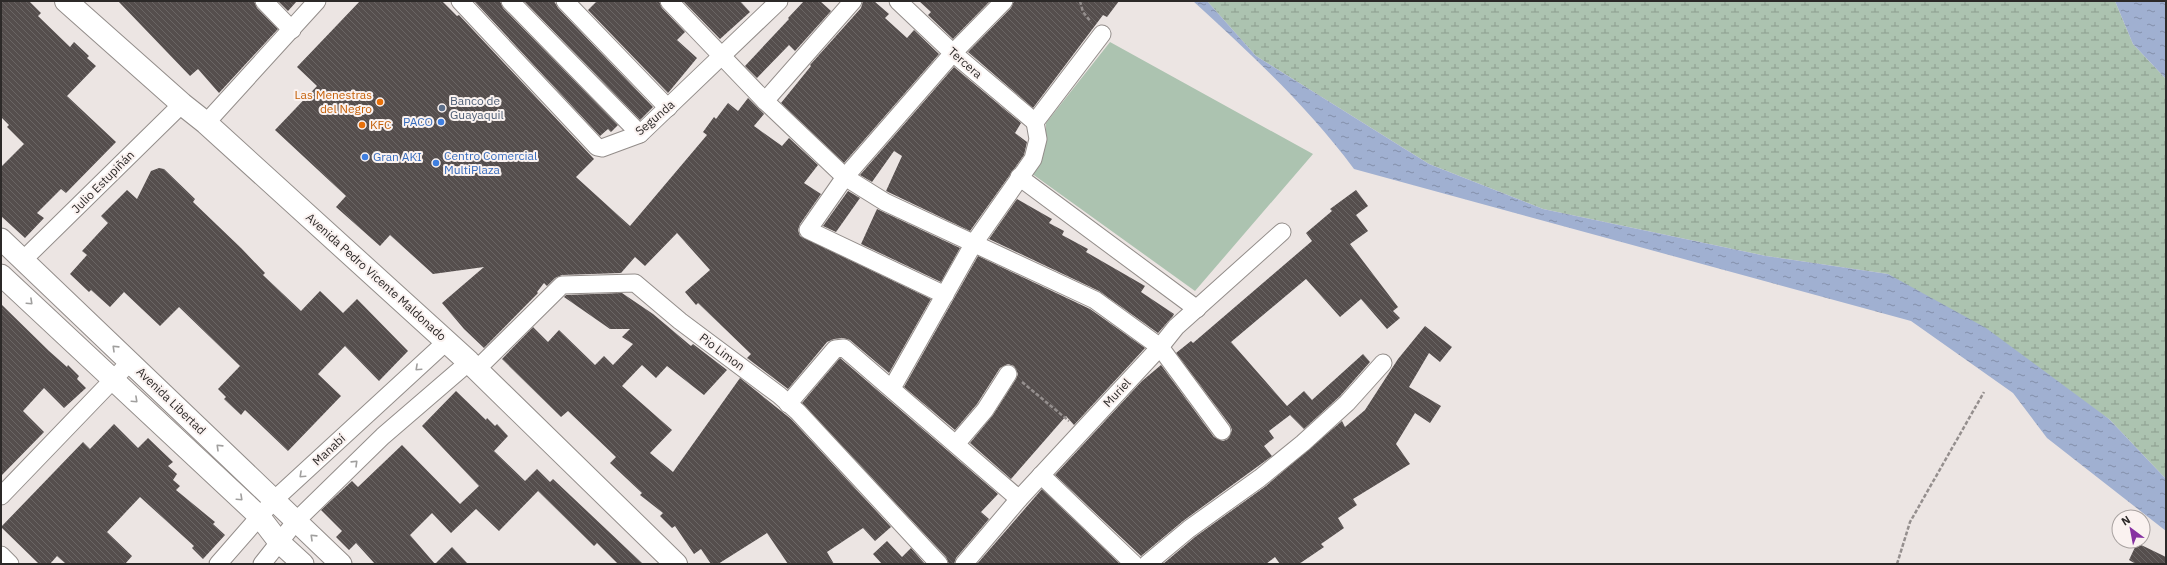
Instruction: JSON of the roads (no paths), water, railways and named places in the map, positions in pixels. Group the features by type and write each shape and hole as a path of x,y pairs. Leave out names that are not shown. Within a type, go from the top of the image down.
{"main road":[{"name":"Avenida Pedro Vicente Maldonado","path":"66,1 182,104 206,123 447,342 676,564"}],"street":[{"path":"264,1 292,30"},
{"path":"206,123 317,1"},
{"name":"Segunda","path":"460,1 597,147 604,148 640,134 779,1"},
{"path":"510,1 640,134"},
{"path":"669,1 765,101 845,177 885,202 1095,300 1160,347 1222,431"},
{"path":"765,101 853,1"},
{"name":"Tercera","path":"898,1 953,53 1034,122"},
{"path":"945,295 808,230 845,177 953,53 1004,1"},
{"path":"574,4 668,108"},
{"path":"892,388 974,243 1032,159 1037,148 1038,139 1034,122 1102,34"},
{"name":"Julio Estupiñán","path":"23,260 182,104"},
{"path":"1019,176 1197,309"},
{"name":"Muriel","path":"964,564 1018,499 1176,328 1282,232"},
{"name":"Avenida Libertad","path":"1,239 341,564"},
{"name":"Avenida Libertad","path":"1,275 259,516 279,542 303,564"},
{"name":"Pio Limon","path":"473,366 562,285 629,283 638,286 680,321 788,404 939,564"},
{"name":"Manabí","path":"218,564 274,500 447,342"},
{"path":"788,404 835,349 839,347 844,348 892,388 1018,499"},
{"path":"1,496 130,362"},
{"path":"1147,564 1189,529 1260,478 1303,443 1347,403 1383,363"},
{"path":"262,564 296,521 383,436 473,366"},
{"path":"956,444 985,410 1008,374"},
{"path":"1040,475 1134,564"},
{"path":"1,555 10,564"}],"water":[{"path":"1193,1 1207,1 1256,56 1429,164 1543,209 1766,256 1888,274 1986,328 2109,419 2166,479 2166,531 2151,519 2151,509 2138,509 2047,438 2013,393 1911,321 1354,169 1298,102 1236,40"},
{"path":"2115,1 2166,1 2166,79 2133,44"}],"place":[{"name":"Las Menestras del Negro","path":"380,102"},
{"name":"Banco de Guayaquil","path":"442,108"},
{"name":"PACO","path":"441,122"},
{"name":"KFC","path":"362,125"},
{"name":"Gran AKI","path":"365,157"},
{"name":"Centro Comercial MultiPlaza","path":"436,163"}]}
